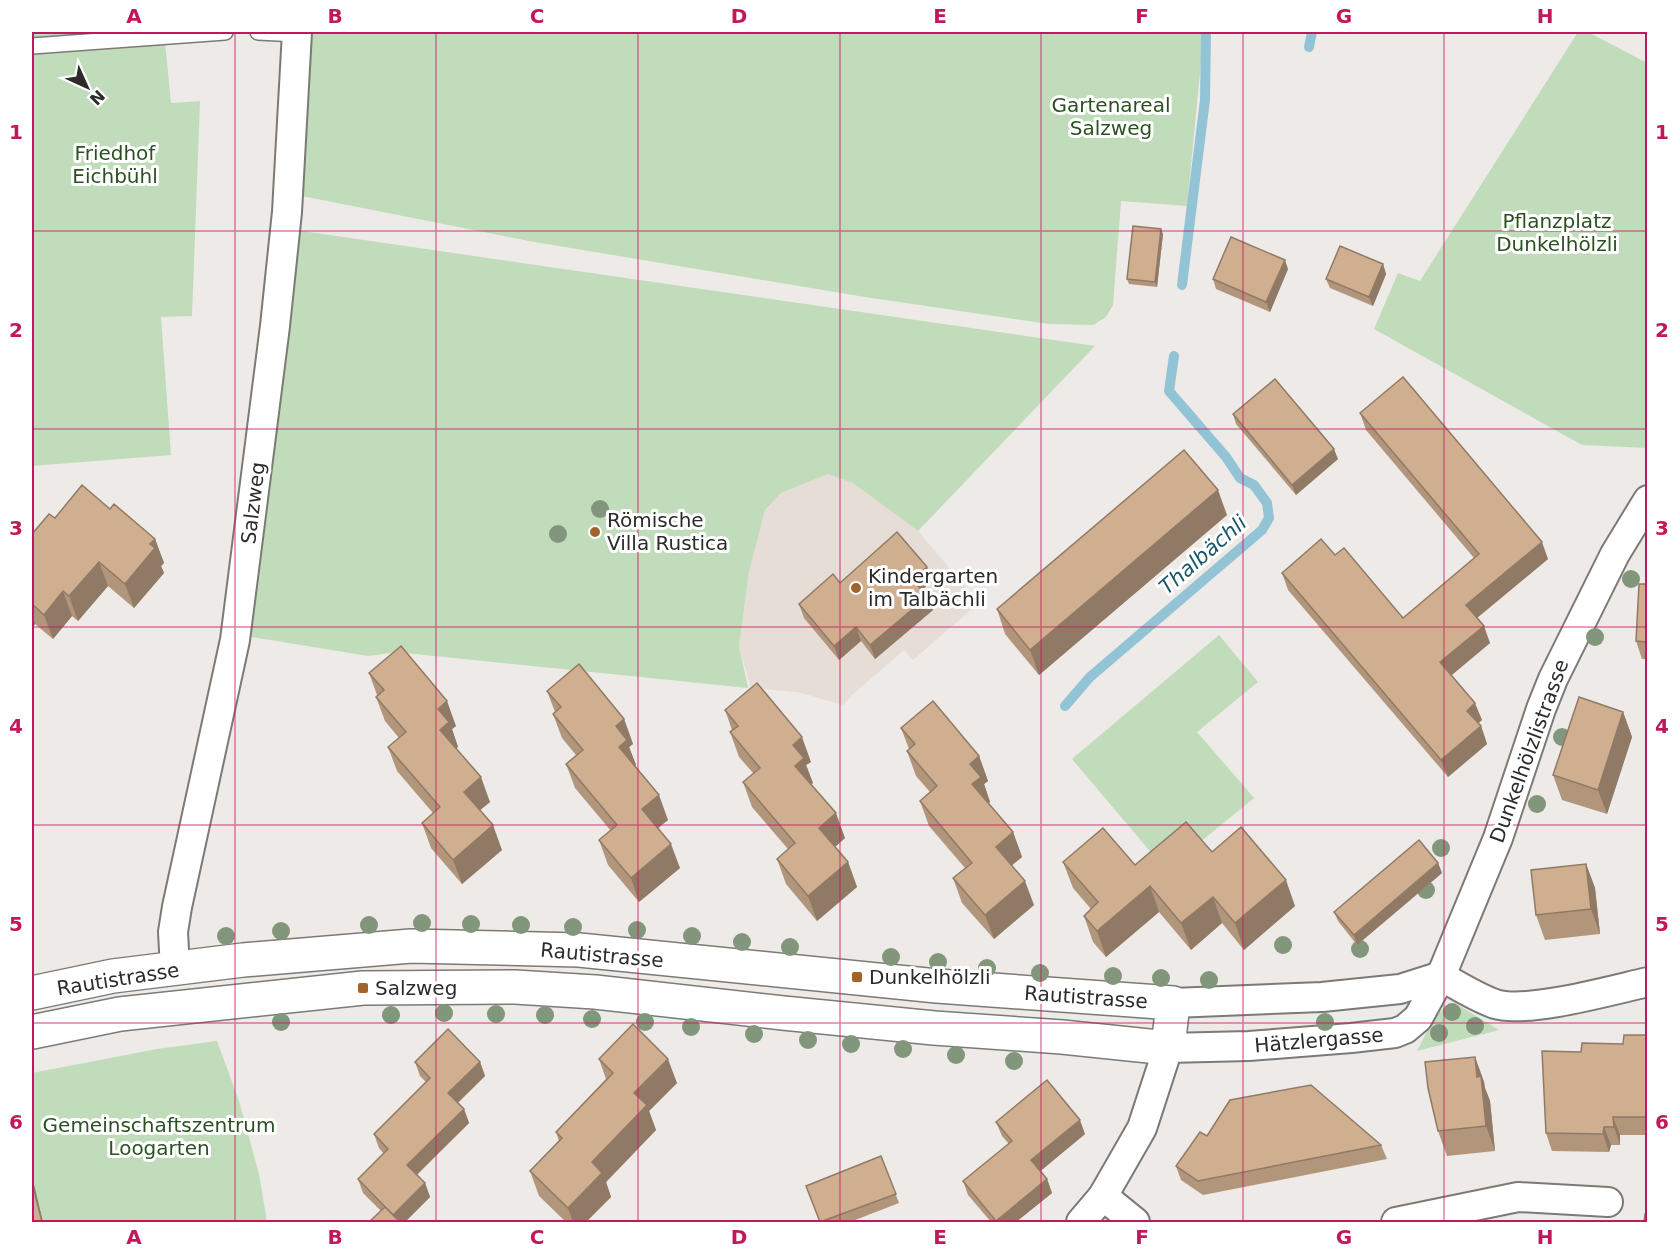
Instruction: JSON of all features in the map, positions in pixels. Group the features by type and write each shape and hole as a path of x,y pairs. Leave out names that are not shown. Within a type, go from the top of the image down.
{"street":[{"name":"Salzweg","path":"175,969 173,932 177,907 235,640 251,521 287,212 297,33"},
{"name":"Dunkelhölzlistrasse","path":"1441,976 1498,838 1553,679 1615,554 1645,509"},
{"name":"Rautistrasse","path":"32,993 113,976 243,960 411,946 579,950 937,986 1173,1003"},
{"path":"175,969 180,1008"},
{"path":"1081,1222 1103,1196 1142,1128 1168,1048 1173,1003 1249,1001 1378,992 1400,989 1441,976 1472,994 1497,1004 1520,1007 1647,982"},
{"name":"Hätzlergasse","path":"1168,1048 1260,1045 1395,1033 1405,1029 1418,1018 1441,976"},
{"name":"Rautistrasse","path":"32,1032 120,1014 363,988 515,987 595,992 934,1028 1062,1037 1168,1048"},
{"path":"1103,1196 1135,1222"},
{"path":"1396,1222 1518,1197 1608,1202"}],"lane":[{"path":"32,46 225,32"},
{"path":"258,32 297,33"}],"shaded area":[{"name":"Kindergarten im Talbächli","path":"828,474 853,483 918,531 979,603 913,660 904,650 843,705 798,692 751,688 739,646 749,572 765,510 781,493"}],"green space":[{"name":"Friedhof Eichbühl","path":"32,32 164,32 171,103 200,101 192,316 161,317 171,455 32,466"},
{"name":"Gartenareal Salzweg","path":"307,32 1204,32 1187,206 1121,201 1113,305 1106,317 1093,325 1049,324 865,297 529,241 297,195"},
{"name":"Pflanzplatz Dunkelhölzli","path":"1578,32 1588,32 1647,63 1647,448 1582,445 1374,329 1398,273 1420,281"},
{"path":"295,230 1095,346 918,531 853,483 828,474 781,493 765,510 749,572 739,646 748,688 396,652 368,656 246,636"},
{"path":"1219,635 1258,682 1197,732 1254,798 1166,870 1072,759"},
{"path":"1455,1003 1499,1030 1417,1051 1437,1016 1442,1010"},
{"name":"Gemeinschaftszentrum Loogarten","path":"217,1041 239,1101 259,1174 267,1222 32,1222 32,1073 157,1049"}],"building":[{"path":"1133,226 1161,229 1155,282 1127,279"},
{"path":"1231,237 1285,260 1266,302 1213,279"},
{"path":"1340,246 1383,264 1369,297 1326,279"},
{"path":"1403,377 1542,542 1466,605 1484,626 1440,662 1475,703 1467,711 1481,726 1441,760 1282,573 1321,539 1335,555 1344,548 1403,618 1479,554 1360,413"},
{"path":"1275,379 1334,449 1292,485 1233,414"},
{"path":"1184,450 1218,490 1030,650 997,609"},
{"path":"82,485 110,509 114,504 155,539 150,544 155,548 125,584 99,562 69,596 63,591 44,615 32,604 32,534 49,514 55,518"},
{"path":"897,532 927,567 912,580 928,596 870,645 856,627 834,646 799,604 833,574 840,583"},
{"path":"1639,584 1647,584 1647,642 1636,641"},
{"path":"401,646 447,701 438,709 449,722 440,730 481,777 464,792 493,825 453,860 422,823 440,807 388,747 406,732 376,697 384,690 369,673"},
{"path":"579,664 624,719 616,726 627,740 619,747 659,795 642,809 671,844 631,878 599,840 617,825 566,764 583,750 553,714 561,707 547,691"},
{"path":"757,683 802,737 793,745 804,758 795,766 836,813 819,828 848,862 808,896 777,859 795,843 743,782 760,768 730,732 738,726 725,710"},
{"path":"1579,697 1623,712 1598,790 1553,775"},
{"path":"933,701 979,756 970,764 981,777 972,784 1013,832 996,847 1025,881 985,915 953,878 972,863 920,801 937,786 907,751 915,744 901,728"},
{"path":"1186,822 1212,852 1241,827 1286,880 1235,923 1213,897 1181,923 1150,886 1097,931 1084,916 1098,902 1063,862 1103,828 1135,865"},
{"path":"1419,840 1438,863 1354,935 1334,912"},
{"path":"1586,864 1591,909 1536,915 1531,870"},
{"path":"633,1024 668,1059 634,1093 647,1105 592,1162 602,1173 568,1208 530,1171 562,1138 556,1132 613,1073 599,1059"},
{"path":"448,1029 480,1062 448,1093 464,1109 407,1165 425,1183 393,1215 358,1179 388,1149 374,1134 430,1078 415,1062"},
{"path":"1624,1035 1647,1035 1647,1117 1613,1117 1614,1127 1604,1127 1603,1134 1546,1133 1542,1051 1581,1052 1582,1043 1623,1044"},
{"path":"1475,1057 1477,1077 1481,1076 1486,1126 1438,1131 1428,1088 1425,1062"},
{"path":"1047,1080 1080,1120 1031,1160 1047,1179 996,1221 963,1181 1012,1141 996,1122"},
{"path":"1311,1085 1381,1145 1198,1181 1176,1166 1200,1132 1207,1136 1230,1100"},
{"path":"881,1156 896,1194 820,1222 806,1186"},
{"path":"32,1182 42,1222 32,1222"},
{"path":"385,1207 400,1222 369,1222"}],"waterway":[{"name":"Thalbächli","path":"1182,285 1205,100 1206,32"},
{"name":"Thalbächli","path":"1309,47 1312,32"},
{"name":"Thalbächli","path":"1065,706 1090,677 1262,530 1269,518 1267,503 1254,485 1240,478 1226,457 1169,391 1174,356"}],"place":[{"name":"Römische Villa Rustica","path":"595,532"},
{"name":"Kindergarten im Talbächli","path":"856,588"},
{"name":"Dunkelhölzli","path":"857,977"},
{"name":"Salzweg","path":"363,988"}]}
